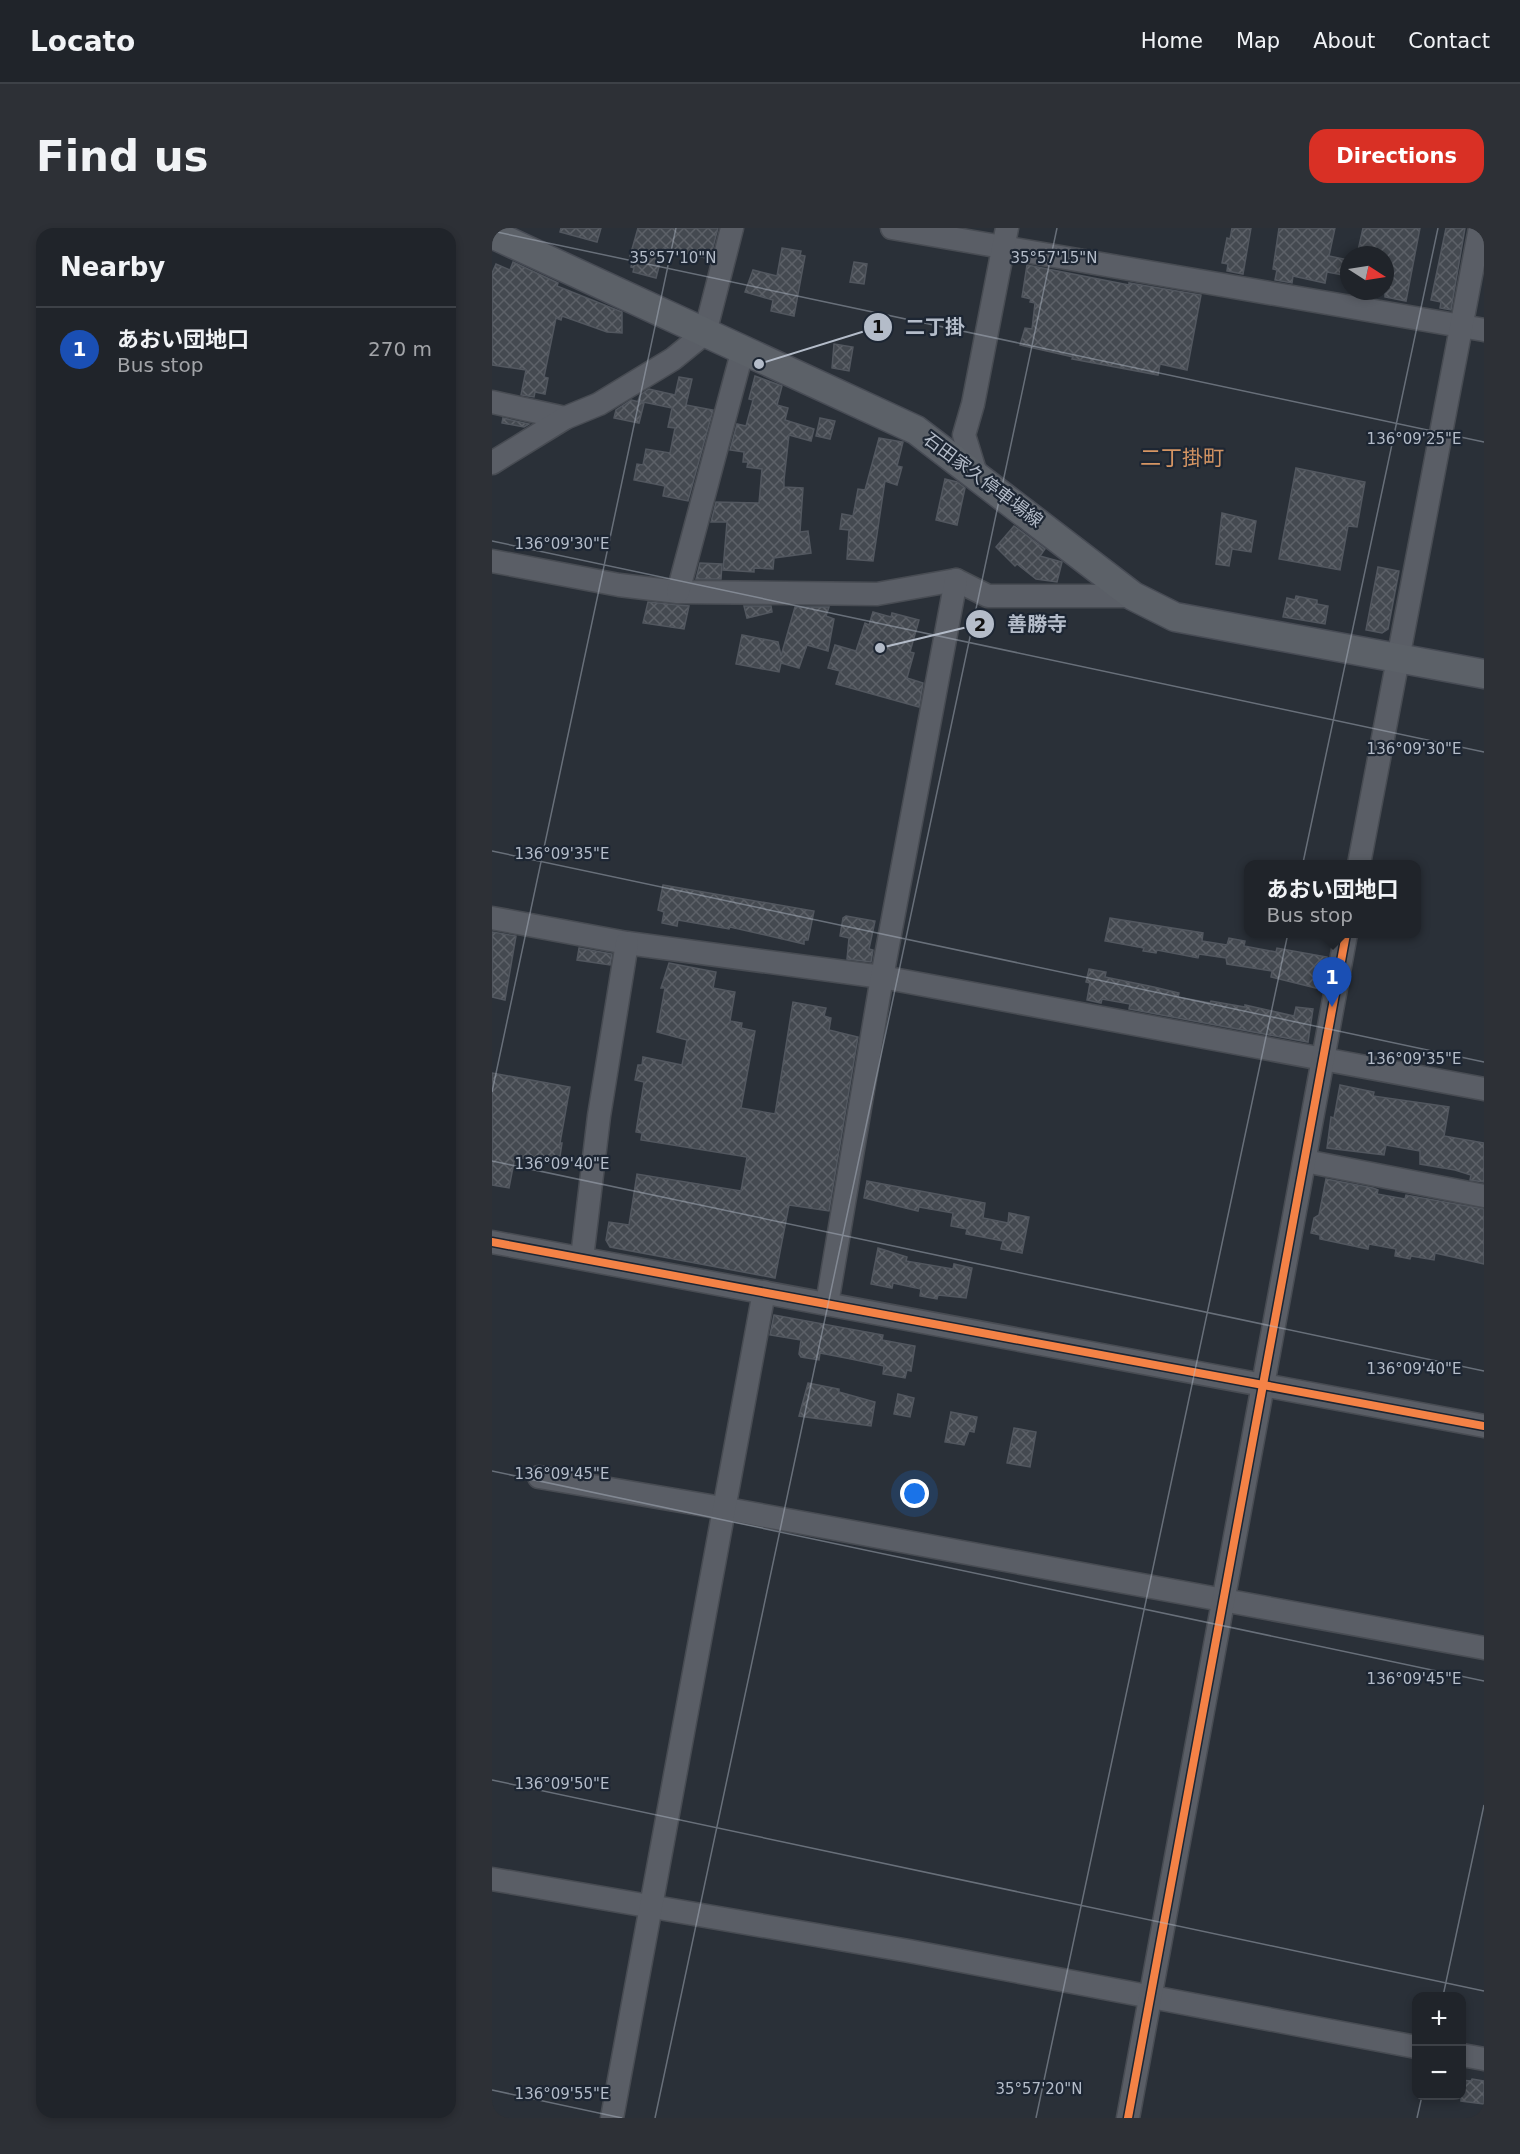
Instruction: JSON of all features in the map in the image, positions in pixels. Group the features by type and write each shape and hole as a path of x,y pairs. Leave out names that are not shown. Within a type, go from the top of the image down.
{"main road":[{"name":"石田家久停車場線","path":"492,234 524,238 705,333 916,430 1133,596 1176,617 1484,674"}],"street":[{"path":"492,463 565,418 599,404 674,359 705,333 732,228"},
{"path":"892,228 1005,238 1474,328"},
{"path":"1360,860 1397,657 1474,328 1480,228"},
{"path":"976,474 964,435 973,404 1005,238"},
{"path":"678,592 743,349"},
{"path":"492,402 565,418"},
{"path":"492,561 619,585 678,592 877,594 956,580 988,596 1133,596"},
{"path":"827,1304 882,977 956,580"},
{"path":"492,918 627,942 882,977 1484,1089"},
{"path":"1128,2118 1345,938"},
{"path":"582,1258 599,1116 627,942"},
{"path":"1305,1161 1484,1196"},
{"path":"492,1242 1261,1386 1484,1425"},
{"path":"612,2118 652,1908 722,1508 764,1292"},
{"path":"539,1478 722,1508 1484,1648"},
{"path":"492,1879 909,1951 1412,2046"},
{"path":"1466,2056 1484,2059"}],"building":[{"path":"561,228 601,228 597,242 560,232"},
{"path":"638,228 718,228 710,259 664,248 656,278 633,272 634,268 631,267 633,257 630,256"},
{"path":"1232,228 1251,228 1243,274 1227,271 1228,264 1222,263 1227,238 1230,239"},
{"path":"1279,228 1335,228 1329,256 1340,258 1340,274 1327,272 1325,283 1293,276 1292,283 1275,280 1277,270 1273,269"},
{"path":"1363,228 1420,228 1406,301 1394,299 1394,246 1359,246"},
{"path":"1446,228 1465,228 1451,310 1440,308 1441,302 1431,300"},
{"path":"782,248 801,251 800,255 805,256 794,316 771,311 773,300 745,292 753,270 777,276"},
{"path":"513,262 558,283 557,286 622,312 622,333 607,332 562,316 561,320 556,318 544,377 548,378 545,394 535,392 534,397 521,395 526,370 492,365 492,273 496,264 510,270"},
{"path":"854,262 867,264 864,284 850,282"},
{"path":"1027,265 1129,285 1129,283 1201,295 1187,370 1160,364 1158,375 1072,359 1073,357 1020,345 1025,328 1032,329 1035,303 1030,302 1031,299 1022,297"},
{"path":"834,344 853,347 849,371 832,368"},
{"path":"755,376 782,386 777,405 788,408 785,420 814,429 811,441 789,435 784,480 784,487 803,488 800,532 808,531 811,553 774,558 773,569 754,568 754,572 723,570 727,522 711,522 716,502 759,503 762,469 747,467 748,462 743,462 744,452 730,450 737,424 746,426 753,400 749,399"},
{"path":"679,377 692,379 686,405 713,410 688,501 663,496 665,486 634,480 637,464 643,465 646,449 670,453 675,428 668,427 672,408 638,401 640,395 649,389 675,395"},
{"path":"631,400 644,403 639,423 614,418 616,410"},
{"path":"503,418 529,424 524,427 502,423"},
{"path":"820,418 835,421 830,439 816,436"},
{"path":"879,438 903,442 897,466 902,467 897,485 885,481 873,561 847,559 849,530 840,529 842,514 853,516 858,489 865,490"},
{"path":"1296,468 1365,482 1357,527 1348,526 1340,570 1279,559"},
{"path":"945,479 957,482 965,488 957,525 936,520"},
{"path":"1222,513 1256,521 1251,552 1232,549 1229,566 1216,564"},
{"path":"1014,526 1045,549 1040,556 1062,562 1057,582 1036,579 1017,564 1015,566 996,547"},
{"path":"700,563 722,564 721,579 696,579"},
{"path":"1378,567 1399,571 1388,629 1382,633 1366,630"},
{"path":"1296,596 1317,600 1317,604 1328,606 1325,624 1283,617 1287,598 1295,600"},
{"path":"648,602 689,606 684,629 643,623"},
{"path":"744,606 771,606 772,612 747,618"},
{"path":"795,607 829,607 826,616 834,619 828,651 807,645 799,668 781,663 779,672 736,664 742,635 778,642 781,656"},
{"path":"873,612 891,617 892,613 919,620 910,652 914,653 907,678 923,683 919,707 836,684 840,671 828,668 835,645 856,651 865,623 869,625"},
{"path":"663,885 814,911 808,940 804,940 804,944 730,927 729,929 678,920 677,926 662,923 664,912 658,910"},
{"path":"846,916 875,921 869,949 873,950 871,962 847,959 849,938 840,936 843,918"},
{"path":"1110,918 1203,933 1202,941 1227,945 1229,938 1245,941 1244,946 1276,952 1277,948 1327,957 1320,989 1271,977 1272,971 1227,964 1226,958 1199,954 1198,958 1157,950 1156,953 1143,951 1144,948 1105,941"},
{"path":"492,932 516,936 505,1000 492,997"},
{"path":"579,948 612,954 610,965 577,960"},
{"path":"669,963 716,972 713,988 735,992 730,1021 742,1023 741,1028 755,1031 741,1108 775,1114 793,1002 826,1008 824,1016 831,1018 829,1030 858,1037 829,1211 789,1205 775,1278 610,1247 606,1240 609,1222 629,1225 637,1174 741,1191 747,1157 641,1140 642,1133 636,1132 644,1082 635,1080 638,1065 642,1065 643,1057 682,1065 687,1040 657,1032 665,988 661,988"},
{"path":"1089,969 1106,972 1105,977 1179,993 1178,997 1210,1003 1211,1001 1245,1007 1245,1005 1294,1016 1296,1007 1313,1009 1308,1042 1129,1009 1130,1004 1102,999 1101,1003 1087,1000 1090,983 1086,982"},
{"path":"492,1073 570,1087 560,1143 562,1143 560,1156 556,1156 554,1164 515,1157 509,1188 492,1185"},
{"path":"1340,1085 1374,1092 1373,1096 1449,1107 1444,1136 1484,1143 1484,1182 1470,1180 1471,1175 1455,1170 1420,1164 1420,1151 1386,1145 1384,1155 1327,1148 1331,1117 1334,1118"},
{"path":"1326,1179 1373,1188 1378,1190 1377,1194 1405,1199 1406,1195 1484,1209 1484,1264 1435,1253 1434,1260 1411,1256 1410,1259 1395,1256 1396,1249 1369,1244 1368,1249 1320,1239 1320,1235 1311,1233 1314,1218 1319,1215"},
{"path":"867,1181 985,1203 983,1218 1008,1223 1009,1213 1029,1217 1022,1253 1001,1249 1003,1241 966,1234 967,1229 951,1226 953,1213 919,1207 918,1211 864,1198"},
{"path":"878,1248 907,1257 906,1261 953,1269 954,1264 972,1268 966,1298 938,1295 937,1299 920,1296 921,1289 893,1283 892,1288 871,1284"},
{"path":"774,1315 883,1335 882,1340 915,1346 911,1371 907,1370 905,1378 883,1374 884,1366 851,1359 820,1353 819,1360 801,1357 799,1354 801,1340 770,1335"},
{"path":"808,1383 839,1389 839,1392 875,1402 871,1426 799,1416"},
{"path":"898,1394 914,1398 910,1417 894,1414"},
{"path":"951,1412 977,1417 974,1432 969,1431 964,1445 945,1442"},
{"path":"1014,1428 1036,1432 1030,1467 1007,1463"},
{"path":"1472,2079 1484,2081 1484,2104 1461,2101 1466,2100 1466,2080"}],"cycle path":[{"path":"1128,2118 1345,938"},
{"path":"492,1242 1484,1426"}],"place":[{"name":"二丁掛","path":"759,364"},
{"name":"善勝寺","path":"880,648"},
{"name":"あおい団地口","path":"1332,1007"}],"district":[{"name":"二丁掛町","path":"1182,458"}]}
